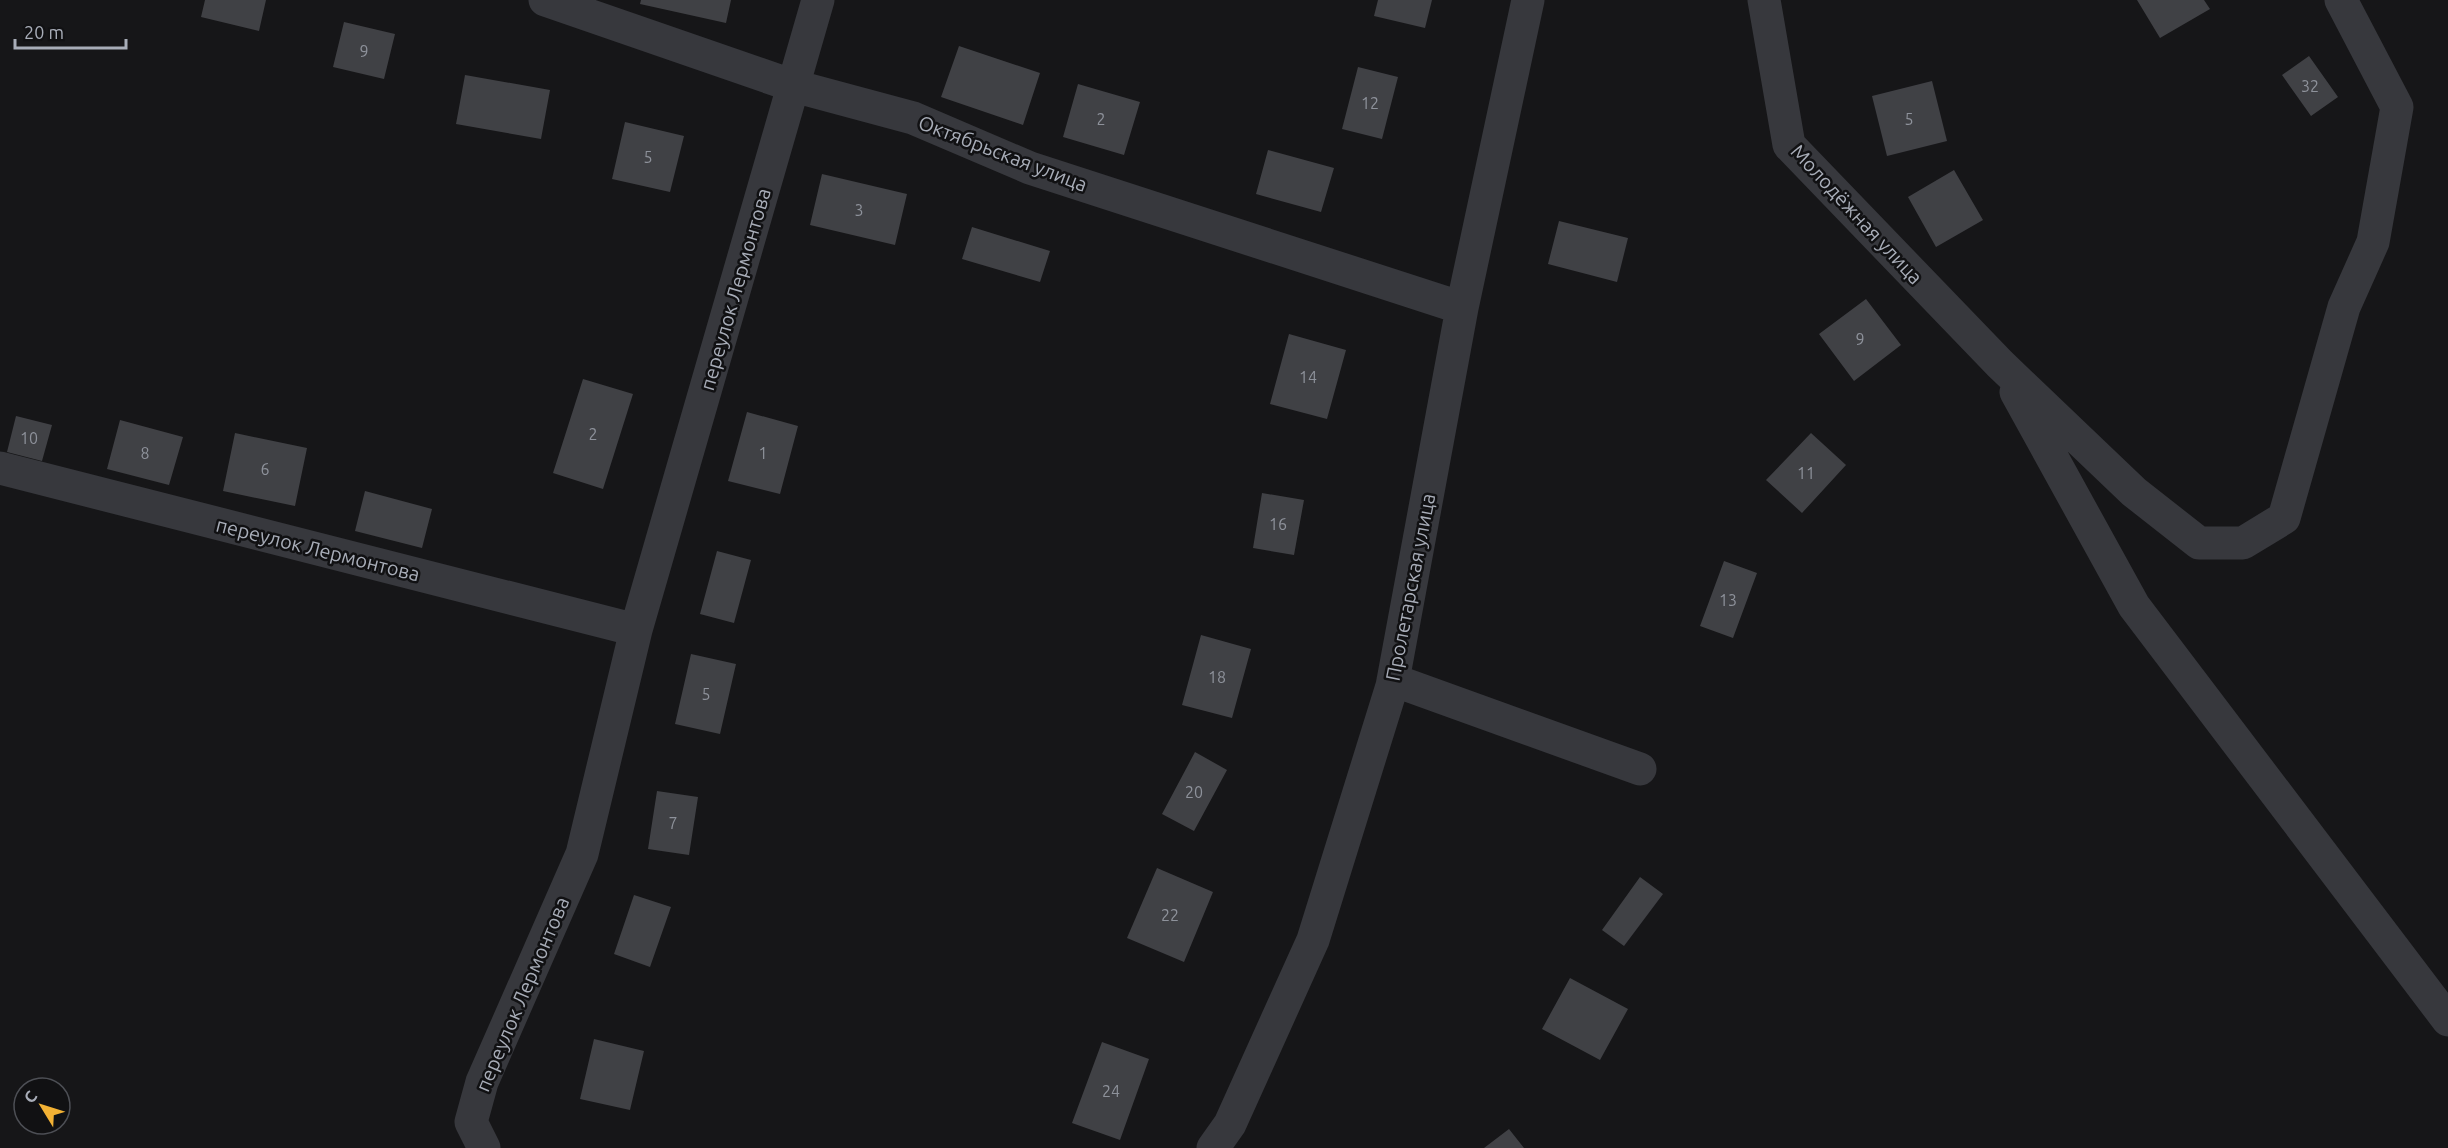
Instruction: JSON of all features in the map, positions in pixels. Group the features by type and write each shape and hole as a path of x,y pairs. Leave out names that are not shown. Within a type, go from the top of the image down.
{"street":[{"name":"Октябрьская улица","path":"545,0 794,86 913,118 1030,168 1462,308"},
{"name":"переулок Лермонтова","path":"484,1148 471,1122 479,1092 582,854 636,630 818,0"},
{"name":"Пролетарская улица","path":"1213,1148 1230,1124 1313,940 1393,680 1462,308 1528,0"},
{"name":"Молодёжная улица","path":"1764,0 1789,145 2000,364"},
{"path":"2000,364 2134,492 2199,543 2243,543 2284,518 2344,307 2373,242 2397,107 2341,0"},
{"path":"2000,364 2134,606 2448,1020"},
{"name":"переулок Лермонтова","path":"0,468 636,630"},
{"path":"1393,680 1640,769"}],"building":[{"path":"205,0 266,0 259,31 201,17"},
{"path":"641,0 731,0 726,23 640,4"},
{"path":"1378,0 1432,0 1425,28 1374,16"},
{"path":"2137,0 2204,0 2210,9 2160,38"},
{"path":"344,22 395,34 384,79 333,67"},
{"path":"959,46 1040,73 1023,125 941,97"},
{"path":"2309,56 2338,97 2311,116 2282,75"},
{"path":"1358,67 1398,77 1382,139 1342,129"},
{"path":"465,75 550,90 541,139 456,124"},
{"path":"1932,81 1947,141 1887,156 1872,96"},
{"path":"1078,84 1140,102 1124,155 1063,137"},
{"path":"625,122 684,136 670,192 612,179"},
{"path":"1268,150 1334,168 1321,212 1256,194"},
{"path":"1954,170 1983,220 1936,247 1908,197"},
{"path":"822,174 907,194 895,245 810,225"},
{"path":"1559,221 1628,238 1617,282 1548,264"},
{"path":"972,227 1050,251 1040,282 962,259"},
{"path":"1866,299 1901,345 1854,381 1819,334"},
{"path":"1289,334 1346,350 1327,419 1270,404"},
{"path":"583,379 633,394 603,489 553,473"},
{"path":"747,412 798,426 780,494 728,481"},
{"path":"16,416 52,425 42,461 7,452"},
{"path":"120,420 183,437 169,485 107,469"},
{"path":"235,433 307,448 295,506 223,491"},
{"path":"1811,433 1846,465 1802,513 1766,480"},
{"path":"365,491 432,509 422,548 355,531"},
{"path":"1262,493 1304,500 1294,555 1253,548"},
{"path":"717,551 751,560 734,623 700,614"},
{"path":"1724,561 1757,573 1733,638 1700,626"},
{"path":"1201,635 1251,649 1232,718 1182,705"},
{"path":"691,654 736,664 720,734 675,724"},
{"path":"1195,752 1227,770 1194,831 1162,814"},
{"path":"657,791 698,797 689,855 648,849"},
{"path":"1157,868 1213,892 1184,962 1127,938"},
{"path":"1640,877 1663,894 1624,946 1602,930"},
{"path":"634,895 671,907 650,967 614,954"},
{"path":"1570,978 1628,1009 1600,1060 1542,1029"},
{"path":"594,1039 644,1051 630,1110 580,1099"},
{"path":"1102,1042 1149,1059 1120,1140 1072,1123"},
{"path":"1509,1129 1524,1148 1484,1148"}]}
